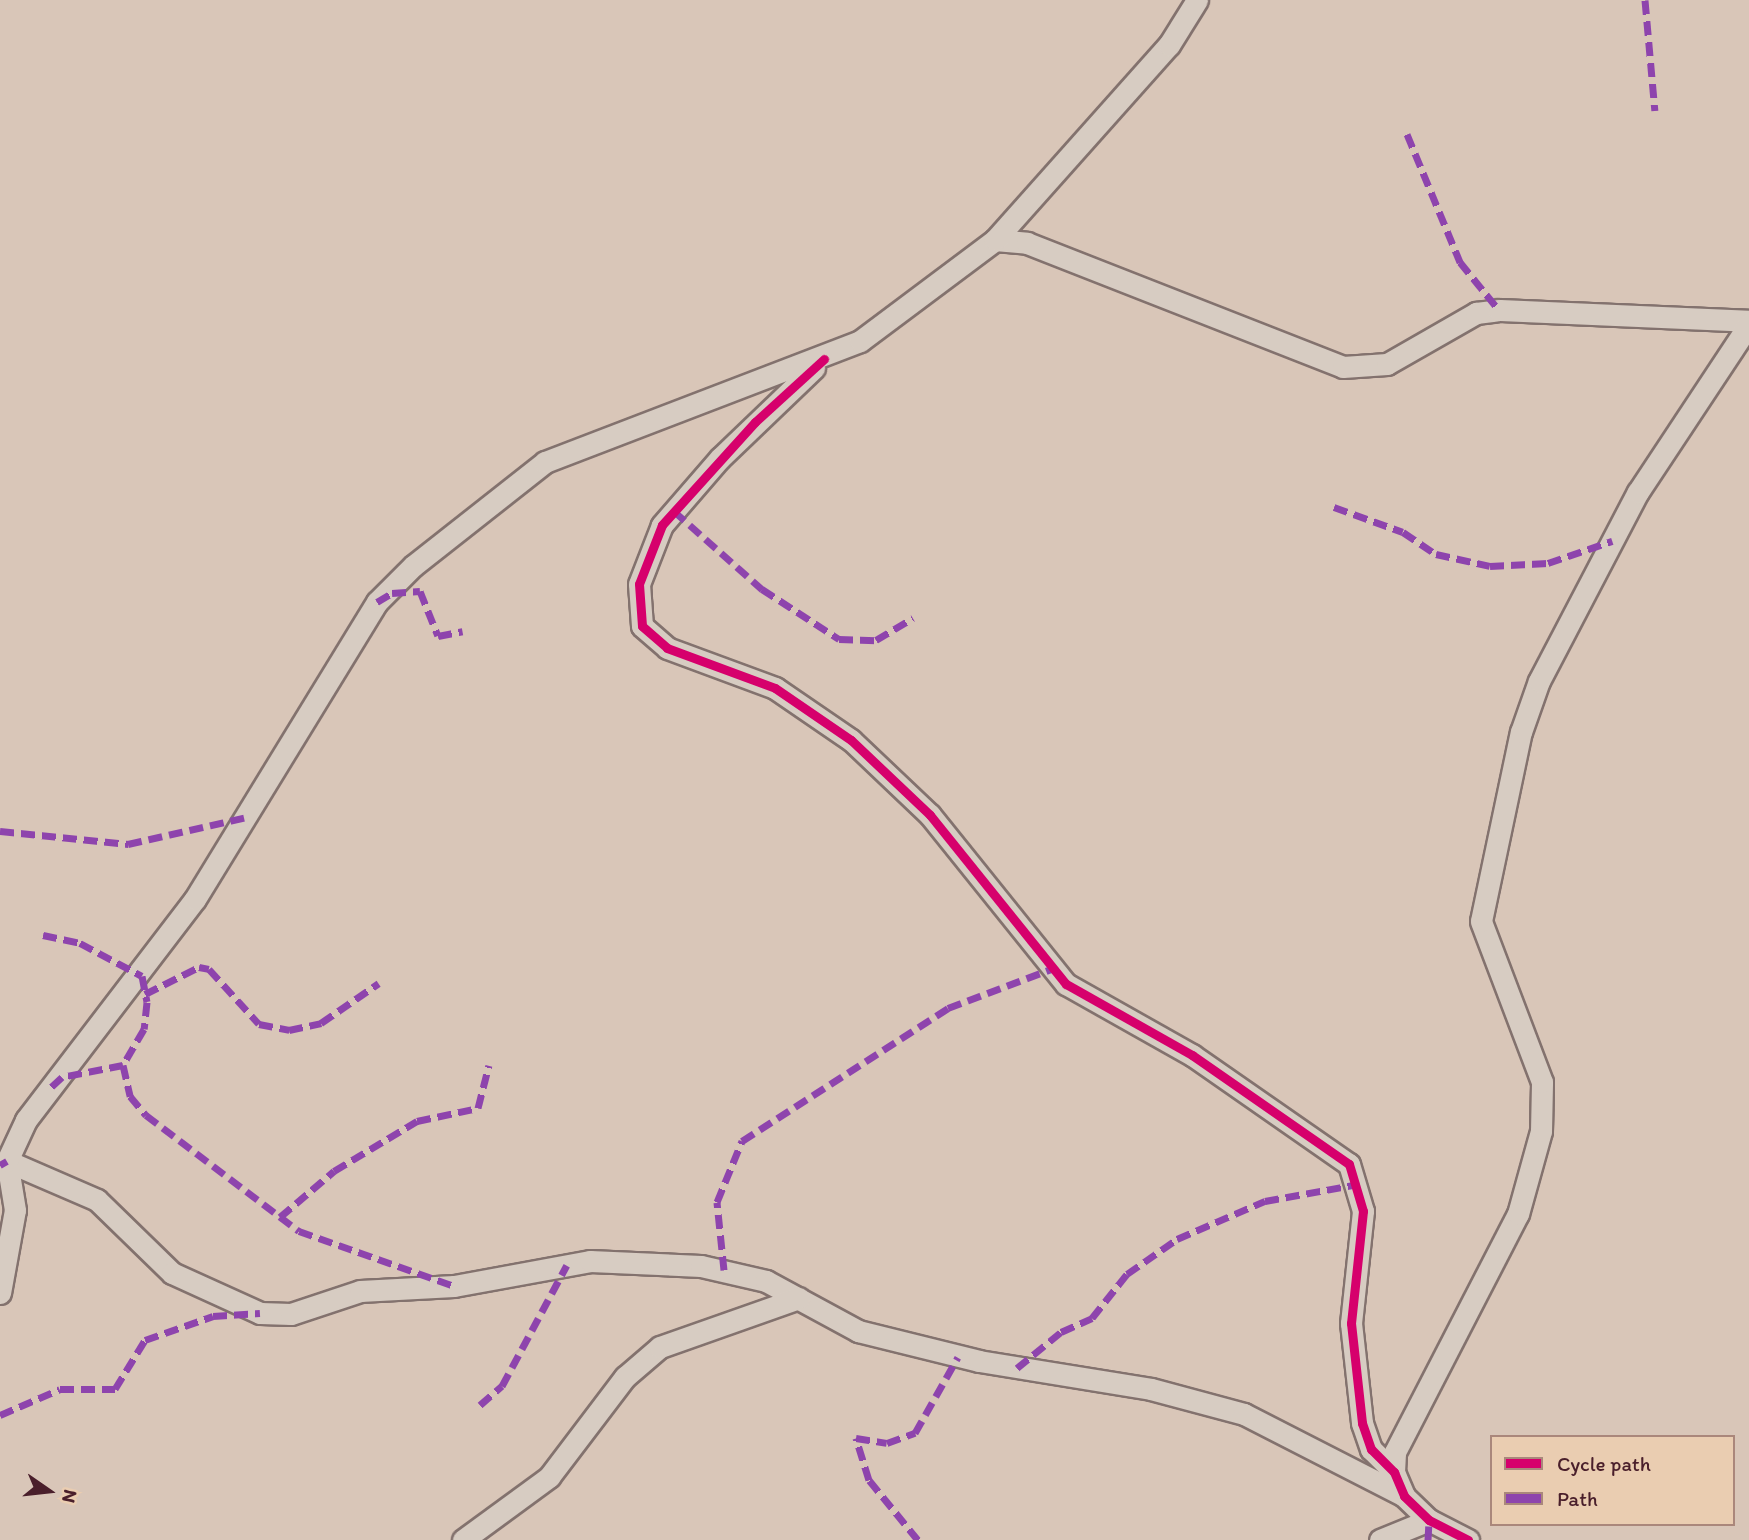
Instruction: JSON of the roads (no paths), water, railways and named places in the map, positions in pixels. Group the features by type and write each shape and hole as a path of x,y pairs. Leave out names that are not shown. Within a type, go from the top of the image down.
{"street":[{"path":"0,1293 15,1210 7,1161 39,1101 142,976 251,816 377,603 413,566 545,462 824,359 860,341 995,240 1168,45 1197,0"},
{"path":"995,240 1027,243 1343,367 1387,364 1476,313 1499,310 1749,322"},
{"path":"1394,1472 1395,1452 1518,1214 1541,1131 1542,1082 1481,920 1521,732 1539,681 1638,492 1749,322"},
{"path":"824,359 755,422 662,526 639,584 642,626 667,648 775,688 851,740 930,815 1066,984 1192,1055 1349,1164 1363,1211 1352,1310 1357,1398 1371,1449 1394,1472 1404,1496"},
{"path":"7,1161 97,1200 172,1273 260,1313 291,1314 360,1291 454,1286 590,1261 724,1270 799,1298 858,1331 920,1348 1151,1389 1244,1414 1404,1496 1429,1520 1468,1540"},
{"path":"463,1540 549,1477 641,1361 676,1340 799,1298"},
{"path":"1380,1540 1429,1520"}]}
